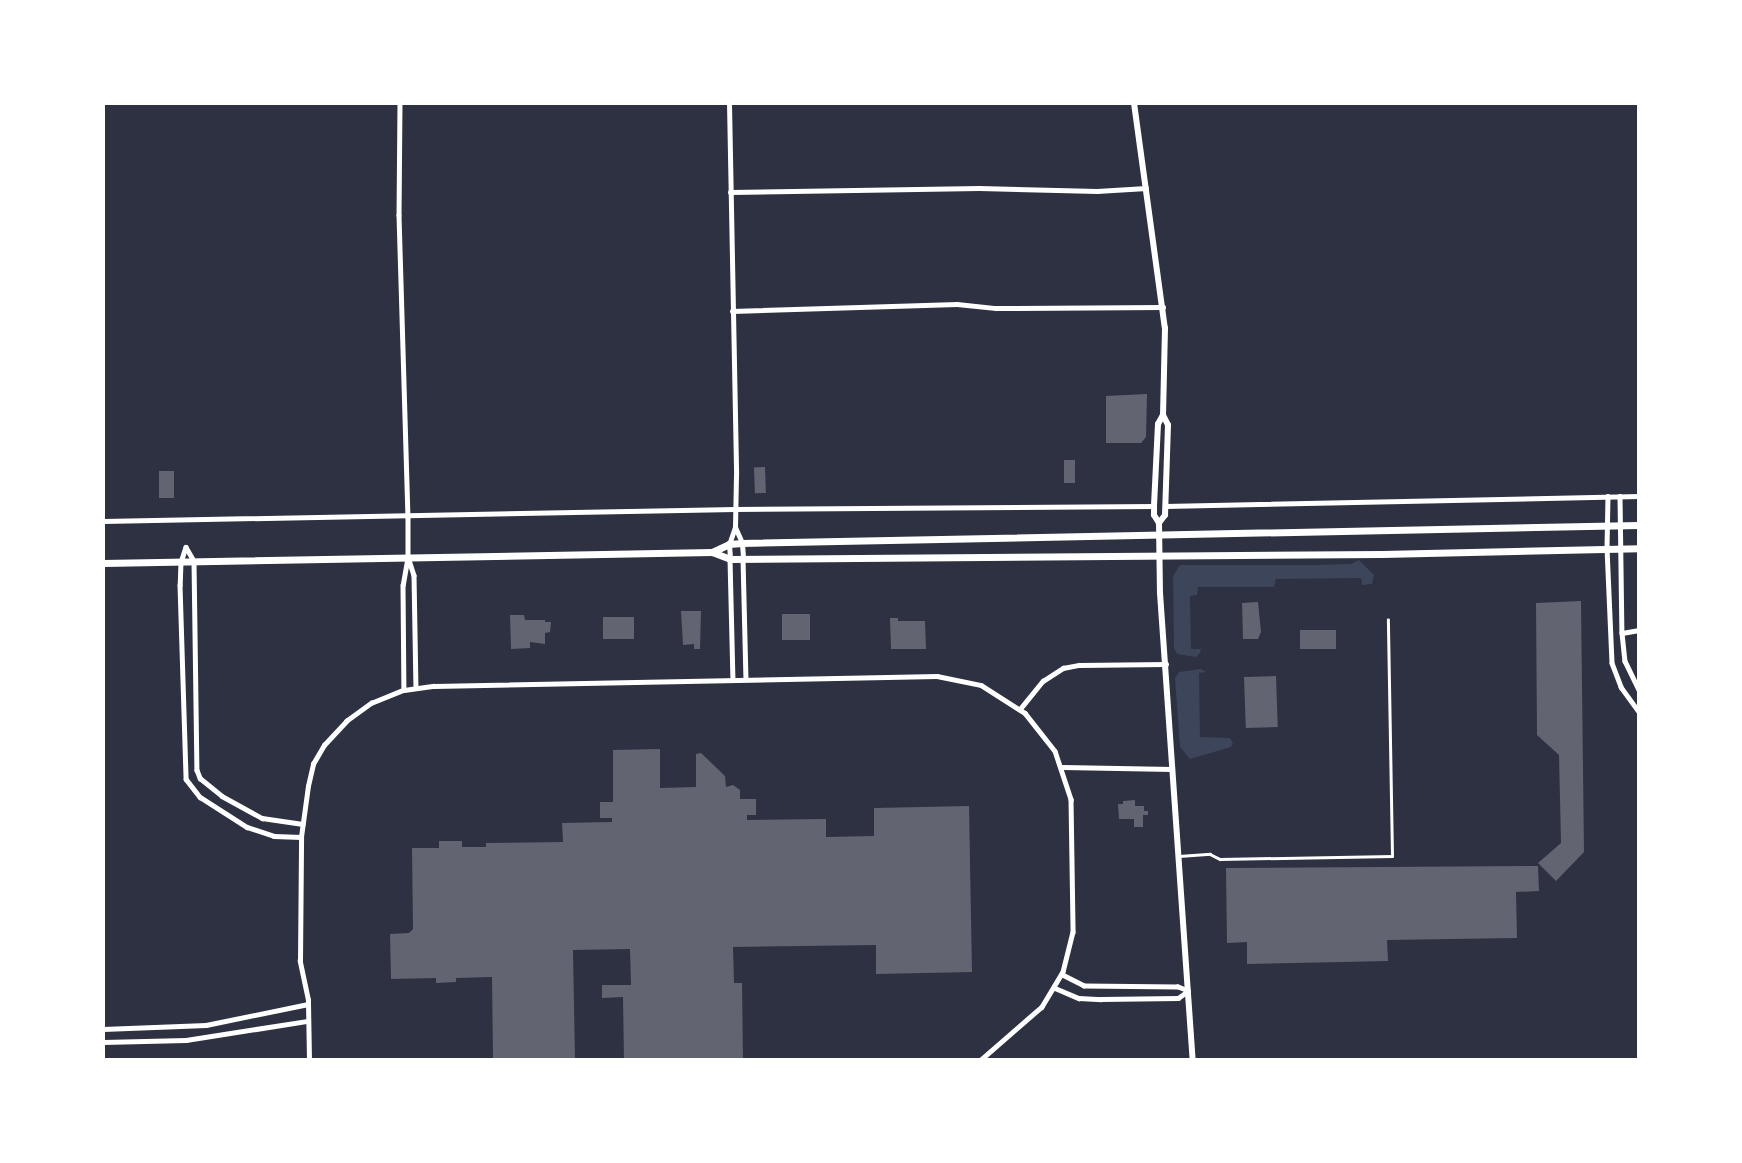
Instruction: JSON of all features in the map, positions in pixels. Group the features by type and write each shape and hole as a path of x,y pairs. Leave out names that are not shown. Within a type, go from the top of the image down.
{"main road":[{"path":"1135,103 1163,307 1163,415 1168,425 1165,506 1159,523 1159,553 1193,1060"},
{"path":"1159,523 1154,515 1154,506 1158,424 1163,415"},
{"path":"712,552 729,544 743,543 1639,525"},
{"path":"103,563 712,552 730,559 1159,553 1382,554 1639,548"}],"street":[{"path":"400,103 399,215 408,517 408,558 403,585 404,690"},
{"path":"729,103 735,509 735,527 729,544 733,680"},
{"path":"730,192 971,188 1097,191 1146,188"},
{"path":"732,311 957,304 996,308 1163,307"},
{"path":"1608,496 1607,548 1612,663 1621,687 1639,712"},
{"path":"1620,496 1622,633 1625,661 1639,690"},
{"path":"1165,506 1639,496"},
{"path":"103,521 735,509 1154,506"},
{"path":"735,527 743,543 746,679"},
{"path":"301,837 274,836 247,827 200,797 186,779 181,562 186,547 194,562 197,769 200,778 254,815 268,821 303,824"},
{"path":"408,558 414,575 416,688"},
{"path":"1622,633 1639,630"},
{"path":"1020,709 1043,681 1063,668 1079,664 1166,664"},
{"path":"309,1060 308,1004 300,961 301,837 310,775 324,745 363,708 404,690 416,688 746,679 949,677 981,685 1020,709 1048,739 1063,767 1071,799 1072,942 1062,975 1034,1015 981,1060"},
{"path":"1063,767 1173,769"},
{"path":"1062,975 1084,986 1178,987 1188,991"},
{"path":"1055,988 1079,998 1101,999 1178,998 1188,991"},
{"path":"103,1029 193,1027 308,1004"},
{"path":"103,1042 187,1040 309,1021"}],"lane":[{"path":"1179,856 1210,854 1220,859 1392,856 1388,620"}],"shaded area":[{"path":"1359,560 1374,575 1372,584 1362,585 1361,578 1276,579 1274,587 1198,587 1197,595 1190,596 1191,649 1201,649 1200,653 1196,657 1177,654 1174,648 1173,576 1180,565 1351,564"},
{"path":"1201,669 1206,672 1199,673 1200,737 1230,738 1233,743 1231,747 1190,759 1180,747 1175,678 1179,672"}],"building":[{"path":"1147,394 1146,437 1141,443 1106,443 1106,396"},
{"path":"1064,460 1075,460 1075,483 1064,483"},
{"path":"754,467 765,467 766,493 755,493"},
{"path":"159,471 174,471 174,498 159,498"},
{"path":"1581,601 1584,852 1556,881 1538,863 1561,843 1559,755 1537,735 1536,603"},
{"path":"1258,602 1261,632 1258,639 1243,639 1242,603"},
{"path":"681,611 701,611 700,649 694,649 694,644 683,645"},
{"path":"782,614 810,614 810,640 782,640"},
{"path":"510,615 524,615 525,620 551,622 550,632 545,633 545,644 530,642 530,648 511,649"},
{"path":"603,617 634,617 634,639 603,639"},
{"path":"890,618 898,618 898,621 925,621 926,649 891,649"},
{"path":"1300,630 1336,630 1336,649 1300,649"},
{"path":"1276,676 1278,727 1246,728 1244,677"},
{"path":"660,749 660,788 696,787 696,754 701,753 725,776 726,787 733,785 740,790 740,799 756,799 756,815 747,815 747,820 826,819 826,837 874,836 874,808 969,806 972,972 876,974 876,945 733,947 734,983 742,983 743,1060 624,1060 623,997 602,998 602,985 631,985 630,949 573,950 575,1060 493,1060 492,977 456,978 456,982 436,983 436,978 391,979 390,934 409,933 413,929 412,848 439,848 439,841 462,841 462,847 486,847 486,843 563,842 562,823 612,822 612,818 600,818 600,802 613,802 613,750"},
{"path":"1135,800 1135,806 1144,806 1144,811 1148,811 1148,815 1143,815 1143,827 1134,827 1134,819 1119,819 1118,804"},
{"path":"1538,866 1539,891 1516,892 1517,938 1387,940 1388,961 1247,964 1247,942 1227,943 1226,868"}]}
